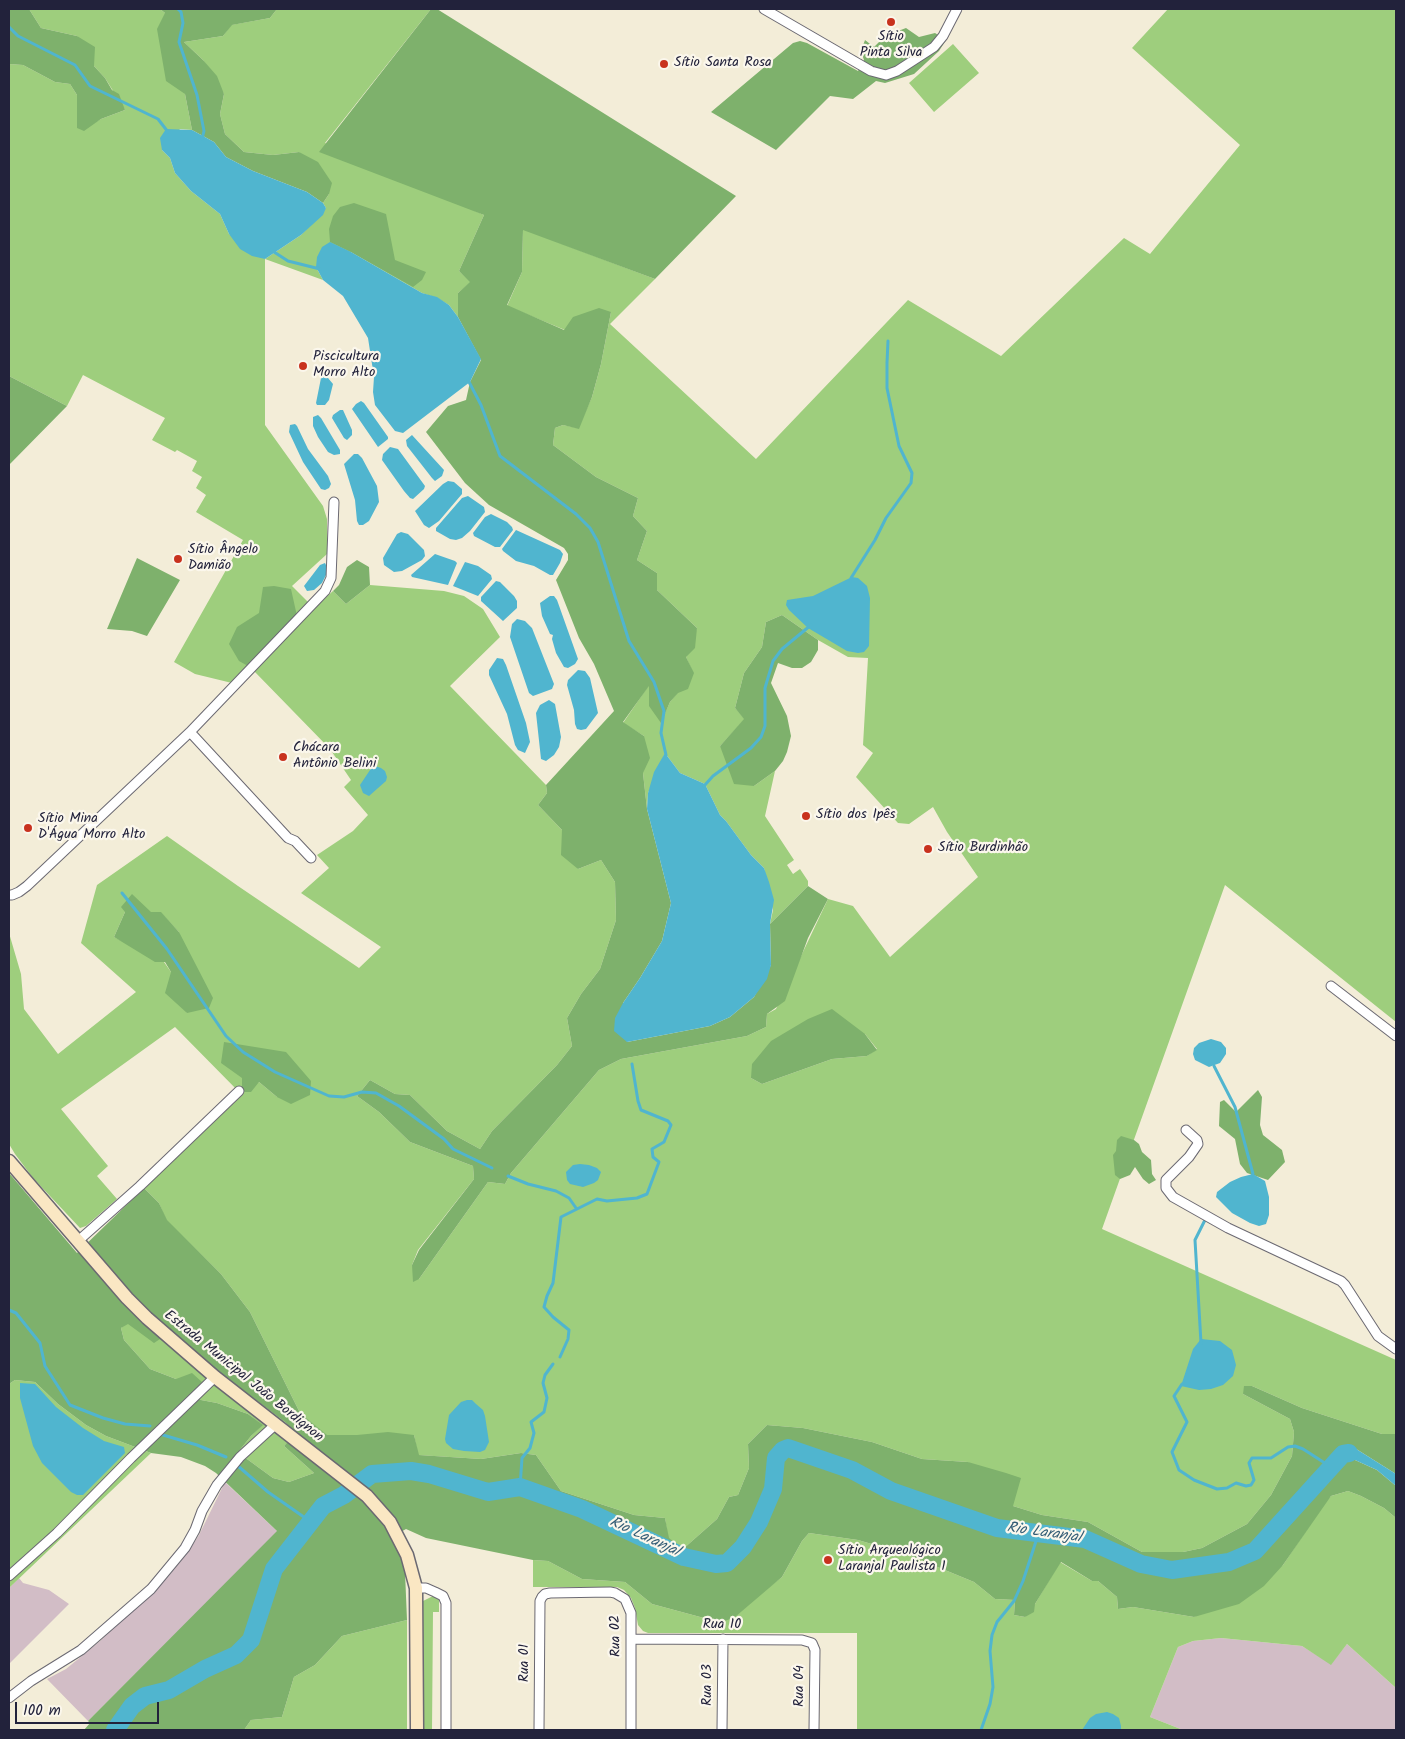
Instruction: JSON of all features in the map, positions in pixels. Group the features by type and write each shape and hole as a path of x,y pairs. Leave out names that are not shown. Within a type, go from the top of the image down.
{"main road":[{"name":"Estrada Municipal João Bordignon","path":"9,1161 140,1311 215,1377 367,1496 396,1532 407,1555 416,1588 416,1730"}],"street":[{"path":"764,9 871,70 886,75 897,71 934,46 943,36 957,9"},
{"path":"9,895 12,896 26,886 190,732 329,585 332,571 334,502"},
{"path":"190,732 288,838 295,841 311,858"},
{"path":"1331,986 1396,1036"},
{"path":"78,1241 140,1186 238,1092"},
{"path":"1186,1130 1197,1140 1198,1144 1189,1157 1166,1180 1166,1188 1173,1197 1228,1228 1341,1281 1378,1336 1396,1349"},
{"path":"9,1576 57,1533 215,1377"},
{"path":"9,1698 31,1681 80,1650 151,1589 185,1548 195,1530 202,1511 217,1485 240,1457 275,1425"},
{"path":"416,1588 426,1588 443,1596 446,1603 446,1730"},
{"name":"Rua 02","path":"542,1597 550,1593 610,1592 621,1596 628,1604 631,1613 632,1639 631,1730"},
{"name":"Rua 01","path":"539,1730 540,1601 542,1597"},
{"name":"Rua 10","path":"632,1639 802,1640 812,1643"},
{"name":"Rua 03","path":"722,1730 723,1639"},
{"name":"Rua 04","path":"812,1643 815,1650 814,1730"}],"shaded area":[{"path":"225,1482 278,1532 88,1721 47,1679 66,1669 100,1641 167,1578 199,1535"},
{"path":"19,1578 23,1583 49,1590 69,1604 9,1664 9,1588"},
{"path":"1221,1638 1302,1646 1331,1664 1347,1644 1396,1688 1396,1730 1183,1730 1150,1717 1178,1647 1193,1641"}],"green space":[{"path":"9,9 29,9 41,28 77,36 95,47 94,66 105,78 112,90 119,94 125,110 101,119 84,131 77,128 77,95 70,84 55,82 23,65 9,64"},
{"path":"29,9 160,9 165,13 192,130 180,129 162,150 170,158 175,173 191,191 220,214 229,234 265,259 265,425 323,506 327,519 327,554 292,586 309,603 232,683 195,674 174,662 243,540 196,512 206,495 196,488 202,477 192,471 197,461 177,450 175,452 152,440 165,418 83,375 67,406 9,376 9,64 23,65 55,82 70,84 77,95 77,128 92,124 125,110 105,78 94,66 77,36 41,28"},
{"path":"160,9 277,9 270,18 232,25 223,36 184,42 217,76 224,94 220,114 225,134 244,152 273,155 299,152 318,162 332,183 329,194 323,203 307,192 253,171 226,157 214,142 192,130 185,94 166,81 157,29 165,13"},
{"path":"277,9 431,9 325,143 484,215 459,271 471,282 458,293 458,317 449,305 437,298 422,293 351,252 316,267 323,280 265,259 301,235 326,208 323,203 329,194 299,152 273,155 244,152 225,134 220,114 224,94 203,60 184,42 223,36 231,25 270,18"},
{"path":"431,9 437,9 736,196 655,279 523,230 522,272 507,305 564,330 573,317 599,308 611,312 601,364 592,397 579,429 563,425 555,428 553,445 596,477 638,498 633,516 647,531 637,560 657,573 657,590 697,628 695,648 686,657 694,673 688,689 678,693 670,702 661,723 649,706 649,686 623,722 644,736 650,758 643,773 647,809 671,903 662,941 623,1003 627,1042 710,1026 730,1017 754,997 771,965 770,924 808,886 828,899 808,938 785,1001 767,1014 766,1027 747,1036 621,1059 599,1070 511,1173 505,1184 488,1182 419,1279 413,1282 412,1265 419,1250 474,1179 473,1166 410,1142 379,1112 357,1096 370,1080 395,1094 410,1095 447,1131 480,1149 492,1131 557,1065 572,1046 567,1018 581,994 600,969 616,920 615,882 601,860 578,869 561,855 562,830 538,805 547,793 546,785 614,711 594,664 579,638 556,580 568,560 568,554 564,548 489,505 465,483 426,432 448,406 466,400 470,382 481,360 458,317 458,293 470,282 459,271 484,215 319,152"},
{"path":"1168,9 1396,9 1396,1022 1225,885 1102,1229 1396,1360 1396,1434 1382,1434 1302,1408 1252,1386 1243,1394 1290,1419 1294,1432 1292,1456 1271,1495 1247,1524 1202,1548 1183,1552 1142,1552 1088,1522 1042,1515 1013,1506 968,1462 922,1459 872,1442 803,1428 767,1425 748,1444 749,1468 738,1495 729,1497 717,1519 683,1549 668,1538 665,1518 634,1515 561,1491 536,1455 521,1453 481,1459 418,1455 414,1435 327,1436 300,1413 250,1312 221,1274 166,1220 159,1203 144,1188 242,1095 175,1027 61,1109 108,1166 97,1176 117,1199 86,1226 80,1228 33,1178 15,1154 9,1144 9,933 21,974 24,1009 58,1054 136,992 81,943 97,885 167,836 359,968 381,947 301,893 329,868 317,855 353,831 368,815 344,787 351,780 330,749 254,671 314,608 333,591 346,604 370,585 444,591 464,596 483,609 500,637 450,686 546,785 547,793 538,805 562,830 578,869 601,860 615,882 616,920 600,969 581,994 567,1018 572,1046 557,1065 492,1131 480,1149 447,1131 410,1095 395,1094 370,1080 357,1096 379,1112 410,1142 473,1166 474,1179 418,1250 412,1265 419,1279 488,1182 505,1184 511,1173 599,1070 621,1059 747,1036 766,1027 767,1014 776,1009 828,899 853,906 890,957 978,877 947,832 933,807 909,824 898,823 856,777 873,753 863,745 868,658 848,657 818,640 782,615 766,622 762,647 744,673 735,708 745,719 720,746 754,786 775,771 765,816 794,860 787,865 793,874 800,869 808,881 808,886 770,924 773,910 764,868 751,855 720,815 705,784 680,773 665,753 648,793 647,809 643,773 644,736 623,723 649,685 661,722 670,702 693,673 686,657 697,628 657,590 657,573 637,560 647,531 633,516 638,498 596,477 553,445 555,428 563,425 578,428 592,397 601,364 611,312 565,330 507,306 522,272 523,229 655,279 610,324 756,459 908,300 1001,356 1124,238 1150,254 1240,145 1132,48","holes":["125,912 161,913 179,932 187,1013 171,972 164,962 114,937","865,1034 877,1049 867,1056 832,1059 762,1084 751,1078","242,1078 311,1081 277,1097 259,1082 242,1090"]},
{"path":"906,28 919,37 935,33 946,40 939,51 914,74 885,83 876,81 853,99 830,96 776,150 711,112 793,43 800,41 807,43 858,71 864,60 861,51 865,40 874,47 885,36"},
{"path":"953,44 979,73 934,112 909,83"},
{"path":"354,203 386,214 395,260 426,272 422,280 413,287 330,242 329,229 333,216 340,207"},
{"path":"9,376 67,406 9,465"},
{"path":"137,558 180,580 147,636 132,631 107,629"},
{"path":"357,560 369,567 370,585 346,604 333,591 339,585 347,567"},
{"path":"274,586 291,589 297,616 248,666 239,661 229,644 237,627 259,613 263,587"},
{"path":"782,615 818,640 818,650 811,662 802,668 792,668 778,663 771,683 787,716 791,736 783,761 775,771 754,786 734,784 720,746 744,719 735,708 744,673 762,647 766,622"},
{"path":"132,894 151,912 161,912 179,932 213,998 209,1008 187,1013 165,993 171,972 165,962 155,962 114,937 125,912 121,907"},
{"path":"832,1009 865,1034 877,1050 867,1056 832,1059 762,1084 751,1078 752,1064 771,1041 808,1019"},
{"path":"224,1042 286,1052 311,1081 310,1095 291,1104 277,1097 259,1082 251,1092 245,1092 242,1090 242,1078 221,1063"},
{"path":"1258,1090 1262,1097 1260,1125 1263,1135 1282,1150 1285,1162 1268,1180 1247,1173 1240,1164 1235,1139 1219,1126 1220,1102 1224,1100 1236,1112"},
{"path":"1121,1136 1134,1140 1139,1144 1142,1152 1151,1160 1152,1174 1156,1180 1149,1184 1135,1167 1130,1175 1120,1179 1115,1175 1113,1155 1116,1151 1117,1140"},
{"path":"9,1173 77,1253 144,1188 159,1203 167,1220 221,1274 250,1312 300,1413 327,1435 388,1432 414,1435 419,1455 481,1459 521,1453 536,1455 561,1491 634,1515 665,1518 669,1538 683,1549 717,1519 729,1497 738,1495 749,1468 748,1444 767,1425 803,1428 872,1442 922,1459 968,1462 1021,1478 1013,1506 1042,1515 1088,1522 1142,1552 1183,1552 1202,1548 1247,1524 1271,1495 1292,1456 1294,1432 1290,1419 1243,1394 1244,1386 1252,1386 1302,1408 1382,1434 1396,1434 1396,1474 1353,1447 1331,1466 1345,1459 1355,1460 1377,1470 1396,1486 1396,1518 1384,1508 1348,1491 1331,1496 1283,1565 1264,1586 1239,1604 1194,1617 1133,1607 1118,1609 1117,1597 1098,1581 1092,1581 1061,1562 1035,1604 1034,1612 1025,1617 1014,1615 1015,1600 995,1599 974,1582 906,1554 858,1540 809,1533 802,1541 782,1577 735,1617 725,1621 715,1621 652,1604 625,1582 582,1579 548,1561 533,1560 426,1538 406,1529 392,1537 405,1572 407,1620 342,1636 315,1665 294,1677 282,1717 251,1720 244,1730 84,1730 90,1723 88,1721 277,1531 216,1473 205,1466 181,1457 151,1453 106,1436 86,1425 58,1404 35,1382 15,1380 9,1384","holes":["128,1324 154,1343 172,1331 220,1373 285,1422 296,1433 284,1446 314,1473 289,1482 273,1478 247,1459 239,1451 263,1425 248,1414 217,1403 201,1400 194,1392 202,1382 192,1373 176,1379 150,1369 124,1340 121,1328"]},
{"path":"127,1323 172,1331 220,1373 285,1422 296,1434 284,1446 314,1473 289,1482 273,1478 247,1459 239,1451 262,1425 248,1414 217,1403 201,1400 194,1392 176,1379 150,1369 124,1340 121,1328"},
{"path":"15,1380 35,1382 58,1404 86,1425 106,1436 151,1453 9,1588 9,1384"},
{"path":"1348,1491 1384,1508 1396,1518 1396,1688 1347,1644 1331,1665 1302,1646 1221,1638 1193,1641 1178,1647 1150,1717 1183,1730 857,1730 857,1633 648,1633 643,1631 638,1625 631,1598 624,1590 617,1587 533,1587 533,1560 548,1561 582,1579 625,1582 652,1604 715,1621 725,1621 782,1577 802,1541 809,1533 858,1540 906,1554 974,1582 995,1599 1015,1600 1014,1615 1025,1617 1060,1562 1092,1581 1098,1581 1117,1597 1118,1609 1133,1607 1194,1617 1283,1565 1326,1501 1331,1496"},
{"path":"433,1596 439,1600 439,1612 433,1612 432,1730 423,1730 423,1601"},
{"path":"407,1620 407,1730 244,1730 251,1720 282,1717 294,1677 315,1665 342,1636"}],"water":[{"path":"166,129 192,130 214,142 226,157 253,171 307,192 323,203 326,208 323,215 301,235 265,259 252,256 240,249 229,234 220,214 191,191 175,173 170,158 162,150 160,138"},
{"path":"330,242 422,293 437,297 449,305 458,317 481,359 470,382 403,433 395,431 375,405 373,392 374,377 368,338 343,296 323,280 316,267 317,257 322,247"},
{"path":"324,376 333,384 329,400 325,405 317,405 321,378"},
{"path":"361,401 388,437 378,447 352,409"},
{"path":"340,410 343,410 352,430 352,435 347,440 332,418"},
{"path":"318,415 340,450 340,454 334,455 328,452 318,437 313,426 313,417"},
{"path":"295,424 308,449 328,476 331,484 325,490 321,489 303,462 289,432 290,425"},
{"path":"412,435 444,470 442,476 435,481 407,446 406,440"},
{"path":"390,447 398,449 425,486 413,499 404,491 382,460 383,454"},
{"path":"354,454 358,454 362,458 377,486 379,502 369,521 363,525 359,525 357,521 355,500 344,464"},
{"path":"448,481 454,482 462,489 462,494 439,521 429,528 424,525 415,511"},
{"path":"468,496 484,507 485,512 470,531 462,538 456,540 450,539 436,531 436,528 462,498"},
{"path":"491,514 507,522 513,530 500,547 495,547 474,536 473,533 485,517"},
{"path":"516,530 560,550 563,554 553,575 534,566 516,561 503,551 502,549"},
{"path":"401,532 408,534 424,550 425,556 422,560 402,571 394,572 384,565 383,558 397,534"},
{"path":"435,554 457,563 448,585 412,577 411,575"},
{"path":"465,562 478,566 491,575 492,579 478,596 453,586"},
{"path":"325,563 326,575 322,583 314,590 307,591 304,586 320,565"},
{"path":"852,577 858,578 867,586 870,598 869,646 864,652 858,653 847,651 808,628 786,605 787,600 813,596"},
{"path":"496,581 500,582 517,601 517,608 503,621 481,601 481,597"},
{"path":"550,596 554,596 557,600 578,659 575,664 568,668 564,667 556,653 552,639 553,635 550,634 542,616 540,603"},
{"path":"517,619 525,621 532,628 554,684 552,689 533,696 529,693 510,637 512,624"},
{"path":"497,658 503,659 506,665 526,723 530,742 525,753 518,750 515,745 507,714 489,675 489,670"},
{"path":"578,670 585,671 590,678 598,713 586,729 581,730 577,729 575,724 574,710 567,685 568,680"},
{"path":"549,700 555,704 561,737 559,747 554,755 546,761 541,759 536,713 540,705"},
{"path":"665,753 680,773 705,784 720,815 751,855 764,868 774,900 770,924 771,965 767,979 754,997 730,1017 710,1026 627,1042 614,1031 615,1018 662,941 671,903 647,809 648,793 654,772"},
{"path":"375,766 385,771 387,777 386,781 369,796 363,793 360,785 372,767"},
{"path":"1211,1039 1221,1042 1226,1048 1226,1054 1220,1063 1209,1067 1195,1060 1193,1054 1194,1048 1199,1043"},
{"path":"580,1164 597,1168 601,1172 598,1180 583,1187 570,1184 567,1180 566,1172 573,1165"},
{"path":"1253,1174 1265,1181 1269,1197 1269,1215 1266,1224 1259,1226 1232,1213 1216,1197 1217,1192 1230,1182"},
{"path":"1201,1339 1220,1341 1232,1350 1236,1365 1233,1376 1223,1385 1211,1389 1199,1390 1181,1386 1193,1349"},
{"path":"20,1383 35,1384 56,1407 83,1428 104,1441 124,1447 125,1453 83,1495 71,1492 42,1463 33,1446 20,1398"},
{"path":"472,1400 483,1410 485,1416 489,1442 485,1450 480,1452 453,1449 446,1443 445,1439 449,1415 461,1402"},
{"path":"1344,1447 1353,1447 1396,1474 1396,1486 1377,1470 1355,1460 1345,1459 1331,1467 1333,1457 1338,1450"},
{"path":"1107,1712 1119,1718 1121,1730 1082,1730 1090,1718 1096,1714"}],"waterway":[{"path":"178,9 181,12 183,23 179,42 197,95 204,131 202,139"},
{"path":"9,27 18,36 75,65 90,86 158,119 168,132"},
{"path":"271,250 288,261 320,269"},
{"path":"851,578 875,540 886,518 911,483 912,473 899,446 887,388 888,341"},
{"path":"468,380 481,405 500,456 576,514 590,528 598,542 629,641 654,682 664,711 661,733 666,755"},
{"path":"704,786 713,776 751,748 761,737 765,726 765,688 773,661 782,649 811,625"},
{"path":"122,893 167,949 226,1036 243,1052 275,1072 329,1096 344,1097 362,1092 376,1093 399,1106 444,1139 453,1149 492,1168"},
{"path":"560,1357 568,1339 569,1330 544,1307 553,1283 561,1217 597,1199 607,1201 637,1198 647,1194 659,1162 653,1157 652,1149 664,1142 671,1125 668,1121 641,1110 632,1064"},
{"path":"1214,1066 1235,1107 1253,1174 1251,1177"},
{"path":"508,1176 528,1184 556,1191 569,1198 576,1208"},
{"path":"1201,1343 1195,1240 1205,1220"},
{"path":"9,1310 16,1313 40,1343 45,1366 70,1405 103,1418 125,1424 150,1426"},
{"path":"520,1487 522,1458 530,1448 534,1433 531,1422 544,1412 547,1398 543,1383 545,1375 553,1364"},
{"path":"1182,1384 1174,1396 1187,1422 1172,1452 1179,1470 1194,1480 1217,1489 1227,1488 1236,1483 1246,1486 1251,1485 1254,1480 1249,1463 1252,1458 1271,1458 1288,1447 1295,1446 1331,1467"},
{"path":"163,1435 197,1445 226,1457"},
{"name":"Rio Laranjal","path":"115,1730 132,1706 145,1696 169,1690 205,1669 236,1655 251,1640 274,1569 323,1506 344,1495 372,1474 411,1471 429,1474 488,1492 520,1487 582,1509 684,1557 716,1564 727,1563 743,1547 759,1522 773,1489 776,1458 783,1450 788,1448 852,1470 891,1491 997,1528 1085,1539 1141,1564 1172,1570 1229,1562 1255,1551 1343,1454 1349,1453"},
{"path":"238,1466 268,1492 311,1522"},
{"path":"981,1730 990,1704 993,1687 990,1651 992,1635 997,1622 1014,1601 1023,1581 1039,1532"}],"place":[{"name":"Sítio Pinta Silva","path":"891,22"},
{"name":"Sítio Santa Rosa","path":"664,64"},
{"name":"Piscicultura Morro Alto","path":"303,366"},
{"name":"Sítio Ângelo Damião","path":"178,559"},
{"name":"Chácara Antônio Belini","path":"283,757"},
{"name":"Sítio dos Ipês","path":"806,816"},
{"name":"Sítio Mina D'Água Morro Alto","path":"28,828"},
{"name":"Sítio Burdinhão","path":"928,849"},
{"name":"Sítio Arqueológico Laranjal Paulista 1","path":"828,1560"}]}
